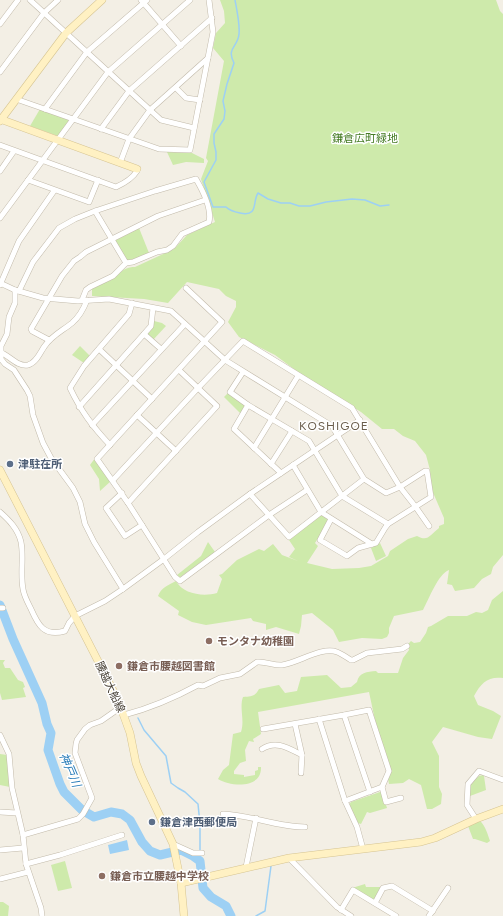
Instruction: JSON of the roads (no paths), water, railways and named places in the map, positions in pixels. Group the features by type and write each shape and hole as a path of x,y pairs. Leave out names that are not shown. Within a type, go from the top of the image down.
{"street":[{"path":"0,24 18,0"},
{"path":"30,0 161,120 194,128"},
{"path":"0,72 44,13 58,0"},
{"path":"0,145 116,187 125,183 134,176 137,169 0,120 66,32 102,0"},
{"path":"0,218 108,72 190,0"},
{"path":"16,99 159,149 190,150 213,32 209,0"},
{"path":"45,109 87,52 144,1 181,46"},
{"path":"101,129 129,91 212,18"},
{"path":"120,163 129,139 150,110 208,58"},
{"path":"176,88 186,98 200,100"},
{"path":"0,171 14,151"},
{"path":"0,352 6,354 21,364 29,364 37,358 49,340 72,323 82,312 86,290 113,276 126,263 167,250 173,246 182,234 209,222 210,214 208,205 196,179 95,211 75,219 59,228 33,262 17,291 15,303 9,318 7,334 0,346 0,352 2,362 14,370 27,390 30,396 33,415 43,442 51,458 74,488 80,502 85,524 94,542 123,589"},
{"path":"28,180 54,191 89,202 98,180"},
{"path":"54,191 19,241 0,284 33,296 85,300 109,299 171,311 225,360 332,426 364,479 386,493 400,487 426,471 427,472 431,497 388,524 376,544 358,548 347,556 320,540 331,519"},
{"path":"49,340 32,329 62,276 74,261 86,252 158,216 205,200"},
{"path":"95,211 126,263"},
{"path":"186,288 222,321 97,459 122,493 175,577 180,581 269,515 307,490"},
{"path":"110,445 92,425 79,407 70,388 84,366 129,314 132,303"},
{"path":"79,407 151,326 153,308"},
{"path":"92,425 185,324"},
{"path":"144,334 161,349"},
{"path":"113,480 243,341 352,408 400,487 416,506 429,526"},
{"path":"99,349 152,398"},
{"path":"128,503 217,406 179,370"},
{"path":"243,372 230,392 248,405 309,441 342,496 388,524"},
{"path":"254,448 298,376"},
{"path":"248,405 234,429 281,473"},
{"path":"138,415 176,451"},
{"path":"0,512 14,527 21,541 23,588 25,598 38,625 50,632 59,633 65,631 75,616 105,601 123,589 250,494 360,420"},
{"path":"271,464 292,431"},
{"path":"293,465 321,512 372,544"},
{"name":"腰越大船線","path":"0,470 121,707 130,733 140,776 174,849 181,883 184,916"},
{"path":"250,494 289,537 364,479"},
{"path":"122,493 106,508 125,536 142,525"},
{"path":"124,715 141,711 167,701 198,685 203,686 220,678 240,674 257,662 282,665 307,656 331,651 338,652 353,660 367,653 402,649 406,646"},
{"path":"23,835 74,822 85,812 92,798 75,753 77,740 90,725 101,721 121,707"},
{"path":"263,729 344,716 369,710 389,771 382,787 386,802 401,798"},
{"path":"344,716 370,792"},
{"path":"319,720 345,801 356,824 363,849"},
{"path":"295,724 302,756 301,773"},
{"path":"0,735 9,754 12,788 23,835 23,848 26,864 42,908 42,916"},
{"path":"262,749 269,744 286,746 302,756"},
{"path":"476,820 467,805 468,784 480,771 503,780"},
{"path":"345,801 382,787"},
{"path":"181,883 289,858 421,842 435,838 503,809"},
{"path":"0,812 17,814"},
{"path":"223,814 239,814 292,827 305,827"},
{"path":"246,867 256,818"},
{"path":"26,864 60,855 122,835"},
{"path":"0,850 23,848"},
{"path":"174,849 199,853"},
{"path":"289,858 337,907 351,916"},
{"path":"0,879 28,872"},
{"path":"375,903 383,888 392,886 433,911"},
{"path":"429,916 448,888"},
{"path":"341,910 353,890 396,916"}],"water":[{"path":"127,840 129,850 110,854 108,845"}],"waterway":[{"path":"235,0 239,22 239,34 231,54 234,63 223,101 225,111 224,119 214,134 216,160 204,182 213,207 226,207 236,212 246,214 250,213 254,208 258,193 268,199 299,206 310,206 326,202 352,199 365,200 380,206 389,205"},
{"name":"神戸川","path":"0,605 13,639 42,703 47,724 51,733 48,750 64,792 82,810 94,817 111,812 122,814 130,820 142,842 150,851 160,855 181,850 200,861 203,888 211,897 226,906 231,916"},
{"path":"138,718 144,730 166,756 171,783 185,792 198,804 200,824 200,861"},
{"path":"256,916 265,911 271,866"}],"place":[{"name":"津駐在所","path":"10,464"},
{"name":"モンタナ幼稚園","path":"209,641"},
{"name":"鎌倉市腰越図書館","path":"119,666"},
{"name":"鎌倉津西郵便局","path":"152,822"},
{"name":"鎌倉市立腰越中学校","path":"102,876"}],"district":[{"name":"KOSHIGOE","path":"334,426"}],"park label":[{"name":"鎌倉広町緑地","path":"365,138"}]}
